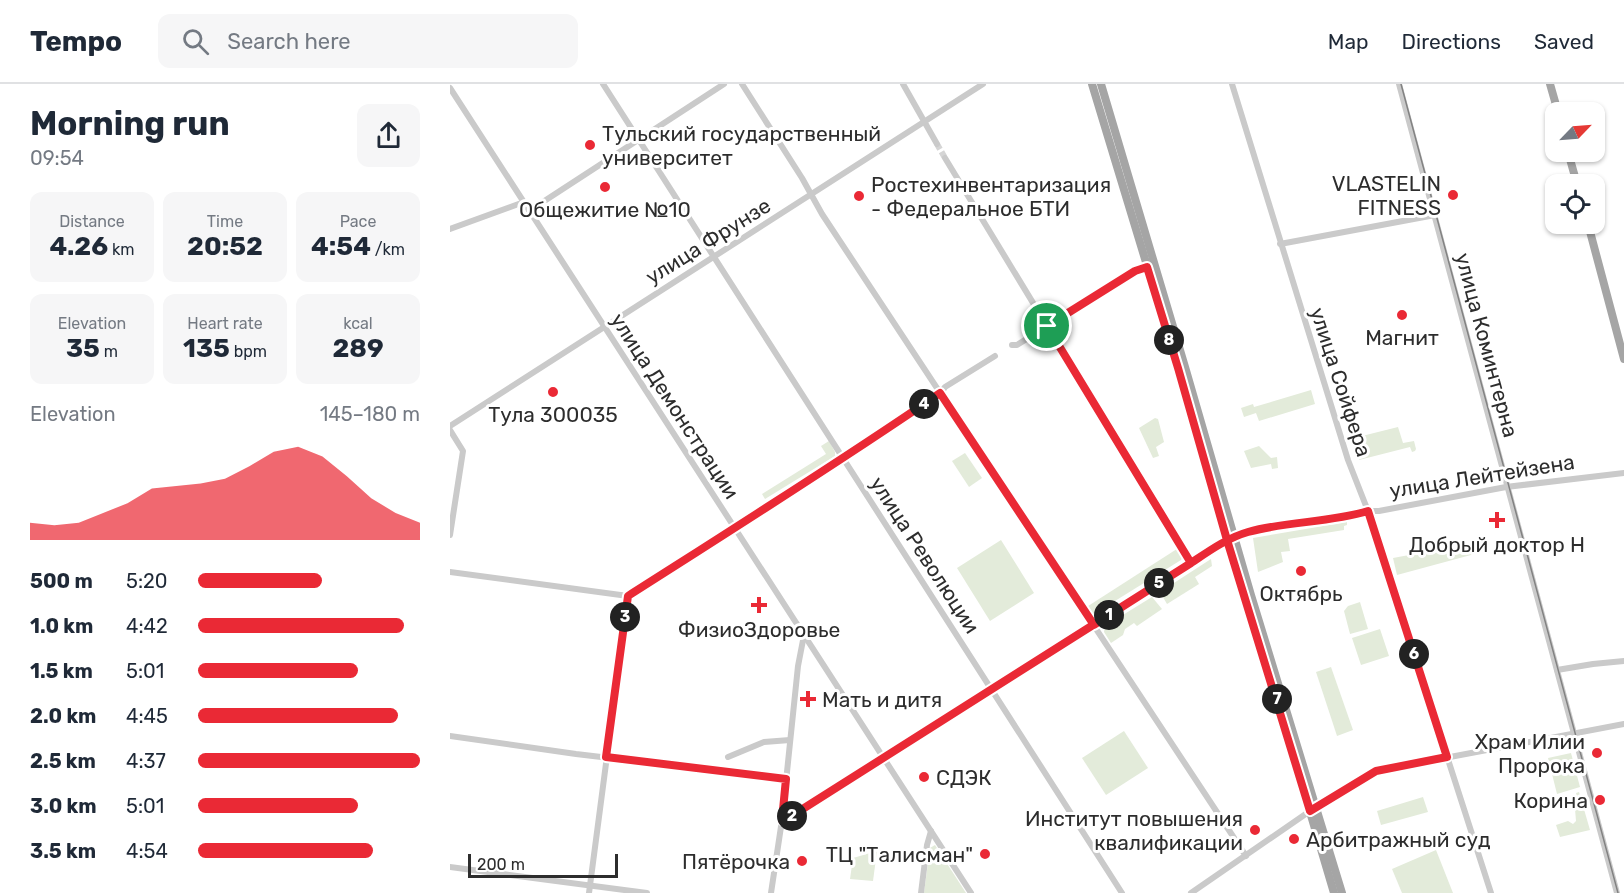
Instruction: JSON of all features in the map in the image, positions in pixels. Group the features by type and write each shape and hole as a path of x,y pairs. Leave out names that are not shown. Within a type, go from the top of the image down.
{"main road":[{"path":"1092,84 1313,808 1342,893"},
{"path":"1101,84 1231,539"},
{"path":"1550,84 1555,102"},
{"path":"1591,234 1624,359"},
{"path":"1313,808 1334,893"}],"street":[{"name":"улица Революции","path":"603,84 1122,893"},
{"path":"529,211 724,84"},
{"path":"742,84 940,393 1246,855"},
{"path":"903,84 937,144"},
{"name":"улица Фрунзе","path":"450,428 983,84"},
{"name":"улица Сойфера","path":"1232,84 1348,460 1368,511 1491,893"},
{"name":"улица Коминтерна","path":"1399,84 1617,893"},
{"name":"улица Демонстрации","path":"450,88 971,893"},
{"path":"945,158 1191,563"},
{"path":"450,229 524,202"},
{"path":"1280,244 1435,215"},
{"path":"1012,345 1017,345 1135,271 1147,267"},
{"path":"450,572 628,596 844,459 940,393 945,387 995,356"},
{"path":"450,428 463,451 450,535"},
{"name":"улица Лейтейзена","path":"782,820 801,811 1191,563 1231,539 1250,531 1368,511 1380,511 1507,487 1624,473"},
{"path":"589,893 628,596"},
{"path":"771,893 782,820 798,666 804,635"},
{"path":"1557,670 1624,661"},
{"path":"1191,893 1313,808 1376,771 1624,724"},
{"path":"450,736 786,779"},
{"path":"728,757 764,742 790,740"},
{"path":"921,893 931,831"},
{"path":"450,867 647,893"}],"green space":[{"path":"1311,390 1315,404 1259,421 1256,413 1244,417 1241,408 1253,404 1254,407"},
{"path":"1155,418 1158,419 1164,442 1156,447 1159,456 1153,458 1139,428"},
{"path":"1398,427 1403,443 1414,441 1415,451 1412,452 1410,447 1359,460 1354,438"},
{"path":"829,441 835,456 765,499 762,494 826,454 821,446"},
{"path":"1259,446 1271,458 1277,457 1278,468 1272,469 1271,464 1251,468 1244,451"},
{"path":"965,453 982,478 969,487 952,461"},
{"path":"1347,522 1344,530 1288,539 1290,551 1281,552 1283,562 1258,572 1253,538"},
{"path":"1001,540 1034,593 990,621 957,568"},
{"path":"1479,542 1482,552 1397,575 1393,558"},
{"path":"1180,547 1183,556 1181,560 1094,614 1091,615 1085,608"},
{"path":"1211,559 1212,566 1195,577 1199,584 1167,604 1160,592"},
{"path":"1152,597 1162,609 1137,626 1134,623 1125,629 1123,635 1111,643 1104,632 1105,626"},
{"path":"1360,602 1368,629 1350,634 1344,611 1348,606"},
{"path":"1380,629 1389,656 1361,665 1352,638"},
{"path":"1331,667 1353,730 1337,736 1316,672"},
{"path":"1124,731 1148,768 1106,795 1082,758"},
{"path":"1571,753 1580,787 1557,794 1548,758"},
{"path":"1579,792 1590,830 1560,837 1556,825 1568,821 1573,824 1576,821 1575,809 1580,807 1576,793"},
{"path":"1423,797 1428,812 1381,825 1377,811"},
{"path":"935,845 966,893 924,893 930,848"},
{"path":"1436,850 1453,893 1402,893 1392,869"},
{"path":"877,851 873,881 850,879 853,858"}],"tunnel":[{"path":"937,144 945,158"}],"tram line":[{"path":"1401,84 1618,893"}],"place":[{"name":"Тульский государственный университет","path":"590,145"},
{"name":"Общежитие №10","path":"605,187"},
{"name":"VLASTELIN FITNESS","path":"1453,195"},
{"name":"Ростехинвентаризация - Федеральное БТИ","path":"859,196"},
{"name":"Магнит","path":"1402,315"},
{"name":"Тула 300035","path":"553,392"},
{"name":"Добрый доктор Н","path":"1497,520"},
{"name":"Октябрь","path":"1301,571"},
{"name":"ФизиоЗдоровье","path":"759,605"},
{"name":"Мать и дитя","path":"808,699"},
{"name":"Храм Илии Пророка","path":"1597,753"},
{"name":"СДЭК","path":"924,777"},
{"name":"Корина","path":"1600,800"},
{"name":"Институт повышения квалификации","path":"1255,830"},
{"name":"Арбитражный суд","path":"1294,839"},
{"name":"ТЦ \"Талисман\"","path":"985,854"},
{"name":"Пятёрочка","path":"802,861"}],"route":[{"path":"1047,326 1135,271 1147,267 1227,540 1310,811 1376,771 1447,757 1368,511 1250,531 1227,540 1205,554 1191,563 1094,625 940,393 839,463 734,527 628,596 606,757 786,779 782,820 801,811 883,757 985,695 1191,563 1047,326"}]}
